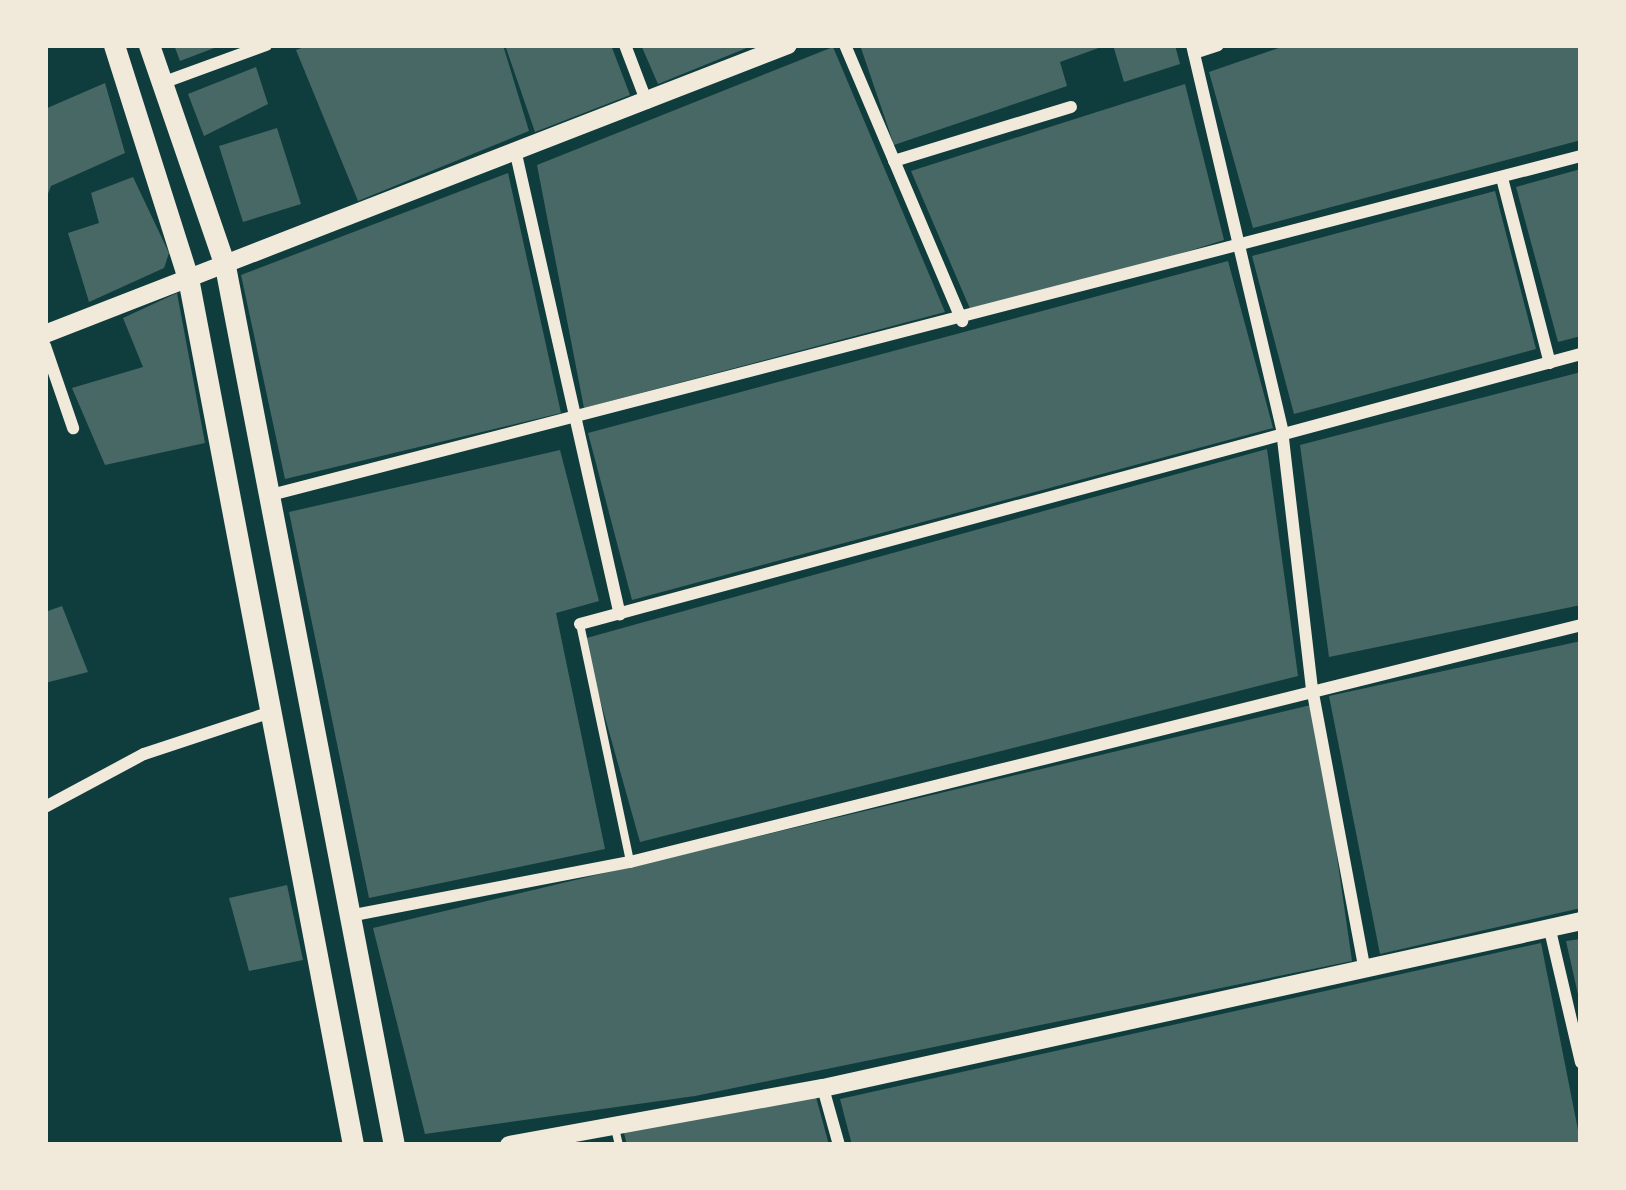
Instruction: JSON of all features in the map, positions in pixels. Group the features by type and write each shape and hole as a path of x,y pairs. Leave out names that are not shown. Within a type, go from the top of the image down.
{"main road":[{"path":"114,45 188,278 353,1145"},
{"path":"149,45 225,266 394,1145"}],"street":[{"path":"162,83 266,45"},
{"path":"625,45 647,103"},
{"path":"45,334 788,45"},
{"path":"845,45 962,321"},
{"path":"1218,45 1193,49 1282,430 1312,688 1366,972"},
{"path":"894,160 1071,107"},
{"path":"516,154 620,614"},
{"path":"267,496 574,422 1581,156"},
{"path":"1502,178 1550,362"},
{"path":"45,346 73,428"},
{"path":"580,624 1282,430 1581,354"},
{"path":"350,916 630,862 1312,688 1581,626"},
{"path":"45,807 144,754 268,713"},
{"path":"509,1145 617,1136 1581,921"},
{"path":"1549,926 1581,1062"},
{"path":"823,1088 839,1145"}],"lane":[{"path":"580,624 630,862"}],"building":[{"path":"174,45 222,45 180,61"},
{"path":"310,45 503,45 529,131 358,201 296,50"},
{"path":"505,45 611,45 630,95 535,132"},
{"path":"641,45 754,45 658,84"},
{"path":"860,45 1104,46 1060,62 1067,86 894,145"},
{"path":"1113,45 1175,45 1180,64 1124,82"},
{"path":"1287,45 1581,45 1581,140 1253,228 1209,72"},
{"path":"833,47 945,312 584,408 537,165"},
{"path":"256,67 268,104 204,136 188,94"},
{"path":"105,83 125,153 51,186 45,201 45,109"},
{"path":"1185,84 1224,240 974,318 911,171"},
{"path":"277,128 301,204 243,222 219,146"},
{"path":"1581,169 1581,336 1558,342 1516,187"},
{"path":"508,173 561,413 285,479 241,275"},
{"path":"133,177 169,253 164,268 89,302 68,233 99,223 91,193"},
{"path":"1495,191 1536,349 1294,414 1252,256"},
{"path":"1228,261 1273,428 632,600 588,433"},
{"path":"177,293 205,443 105,465 72,388 143,367 123,318"},
{"path":"1581,372 1581,605 1329,657 1300,445"},
{"path":"1267,449 1298,676 640,842 583,639"},
{"path":"560,450 599,601 556,613 605,849 369,898 289,512"},
{"path":"62,606 88,672 45,683 45,612"},
{"path":"1581,641 1581,908 1380,954 1329,696"},
{"path":"1315,704 1352,961 695,1096 425,1134 373,928"},
{"path":"287,885 303,960 249,971 229,898"},
{"path":"1581,939 1581,999 1579,999 1566,941"},
{"path":"1541,943 1581,1145 852,1145 840,1099"},
{"path":"814,1090 829,1145 627,1145 622,1125"}]}
